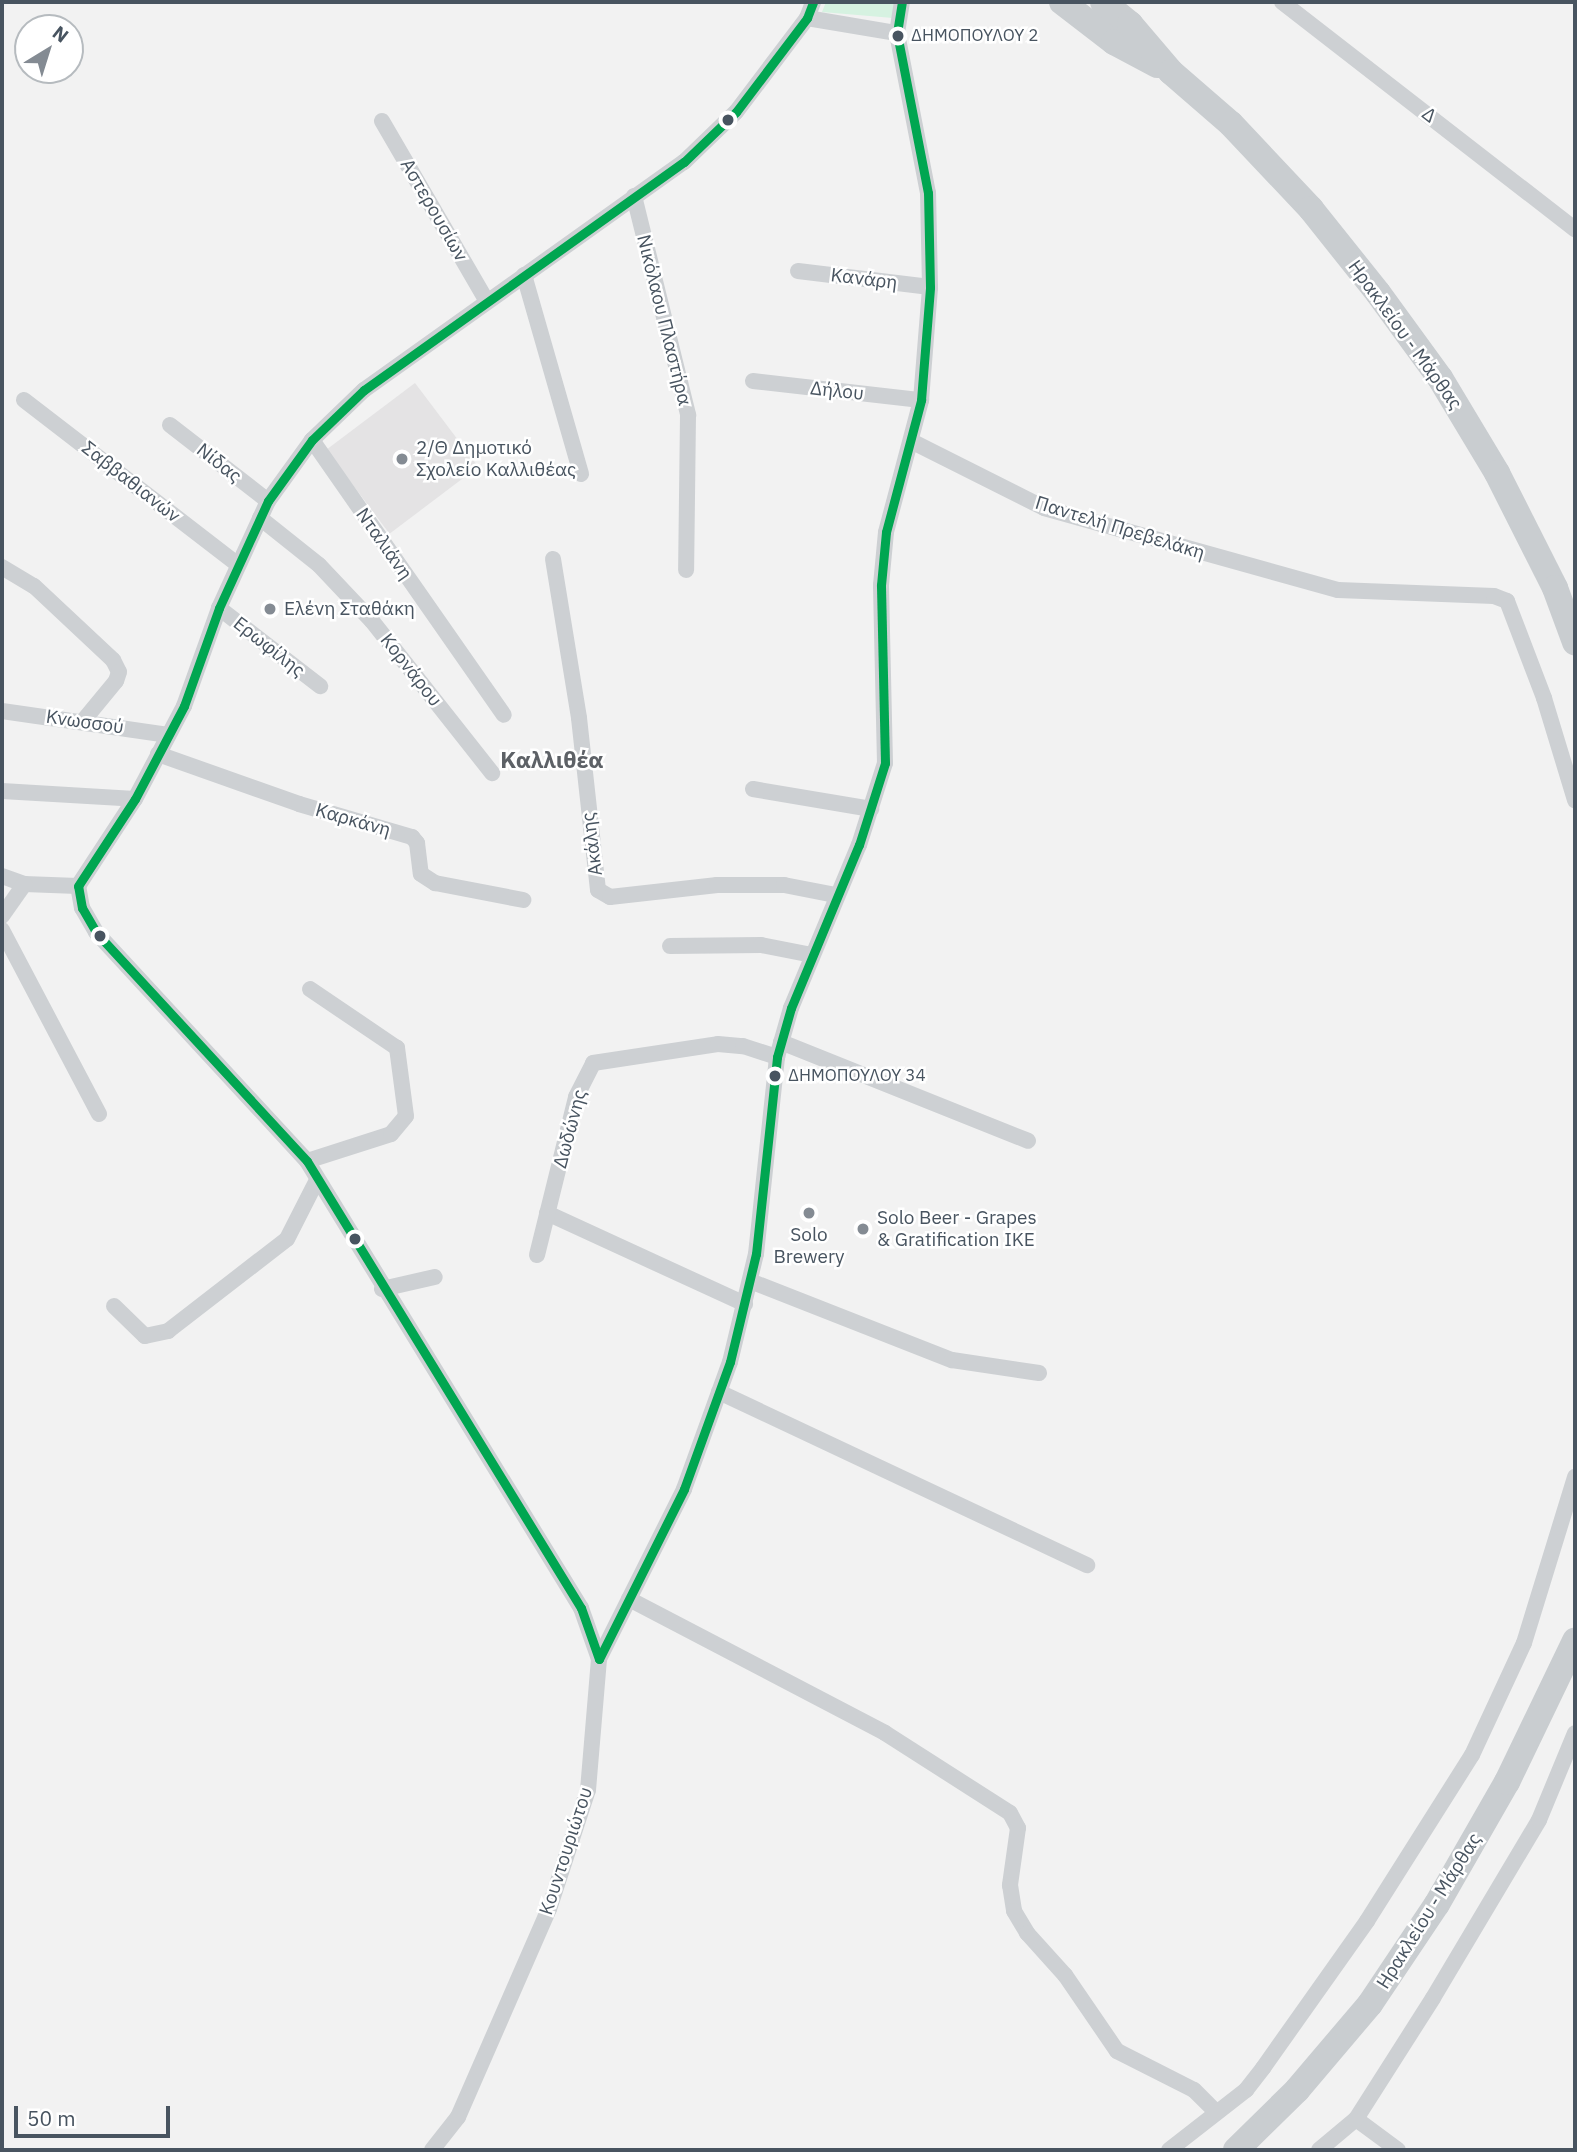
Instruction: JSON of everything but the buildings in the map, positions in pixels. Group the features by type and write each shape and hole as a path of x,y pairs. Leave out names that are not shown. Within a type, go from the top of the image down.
{"main road":[{"name":"Ηρακλείου - Μάρθας","path":"1062,2 1114,42 1171,72"},
{"name":"Ηρακλείου - Μάρθας","path":"1103,2 1130,24 1171,72 1231,124 1311,209 1440,378 1497,473 1555,588 1575,642"},
{"name":"Ηρακλείου - Μάρθας","path":"1236,2150 1297,2090 1378,1993 1507,1782 1560,1679 1575,1640"}],"street":[{"path":"599,1659 581,1608 382,1289 307,1161 96,932 82,908 78,886 135,799 184,706 219,608 268,501 312,440 364,390 486,300 684,162 736,112 807,18 813,2"},
{"path":"807,18 897,33 902,2"},
{"name":"Δ","path":"1282,2 1575,229"},
{"name":"Κουντουριώτου","path":"432,2150 458,2117 486,2060 576,1834 590,1777 599,1659 684,1489 719,1391 745,1304 762,1214 779,1050 812,956 871,809 885,763 881,585 886,532 921,400 930,287 928,193 897,33"},
{"name":"Αστερουσίων","path":"382,121 486,300"},
{"name":"Νικόλαου Πλαστήρα","path":"634,196 688,415 686,570"},
{"name":"Κανάρη","path":"798,271 930,287"},
{"path":"524,275 581,474"},
{"name":"Δήλου","path":"753,381 921,400"},
{"name":"Σαββαθιανών","path":"24,400 238,565"},
{"name":"Νίδας","path":"170,425 268,501"},
{"name":"Νταλιάνη","path":"312,440 504,715"},
{"name":"Παντελή Πρεβελάκη","path":"911,441 1044,508 1338,590 1494,596 1507,601 1544,698 1575,800"},
{"name":"Κορνάρου","path":"260,518 319,565 372,621 492,773"},
{"name":"Ακάλης","path":"553,559 579,718 598,890 610,897 717,885 784,885 836,895"},
{"path":"2,567 34,586 113,660 119,672 117,681 83,721"},
{"name":"Ερωφίλης","path":"219,608 320,686"},
{"name":"Κνωσσού","path":"2,711 168,735"},
{"name":"Καρκάνη","path":"158,754 299,804 412,837 417,843 419,869 426,879 523,900"},
{"path":"753,789 871,809"},
{"path":"2,791 135,799"},
{"path":"2,876 24,884 78,886"},
{"path":"2,916 24,884"},
{"path":"2,930 99,1114"},
{"path":"670,946 761,945 812,956"},
{"path":"307,1161 391,1134 406,1116 397,1048 310,989"},
{"name":"Δωδώνης","path":"537,1255 576,1097 593,1063 718,1045 779,1050"},
{"path":"779,1050 1028,1141"},
{"path":"114,1306 145,1336 168,1331 287,1239 317,1180"},
{"path":"547,1213 745,1304"},
{"path":"382,1289 435,1277"},
{"path":"750,1281 952,1360 1039,1373"},
{"path":"719,1391 1087,1566"},
{"path":"1169,2150 1215,2111 1246,2090 1264,2068 1367,1921 1472,1755 1524,1643 1575,1477"},
{"path":"629,1599 886,1733 1010,1813 1018,1828 1010,1885 1014,1911 1027,1933 1065,1975 1117,2051 1194,2090 1215,2111"},
{"path":"1319,2150 1356,2119 1539,1820 1575,1733"},
{"path":"1356,2119 1398,2150"}],"shaded area":[{"name":"2/Θ Δημοτικό Σχολείο Καλλιθέας","path":"415,383 478,467 390,534 326,450"}],"green space":[{"path":"826,2 900,2 893,18 822,12"}],"transit line":[{"path":"599,1659 581,1608 307,1161 96,932 82,908 78,886 135,799 184,706 219,608 268,501 312,440 364,390 684,162 736,112 807,18 813,2"},
{"path":"599,1659 684,1489 730,1362 756,1254 777,1057 791,1008 859,845 885,763 881,585 886,532 921,400 930,287 928,193 897,33 902,2"}],"place":[{"name":"ΔΗΜΟΠΟΥΛΟΥ 2","path":"898,36"},
{"name":"2/Θ Δημοτικό Σχολείο Καλλιθέας","path":"402,459"},
{"name":"Ελένη Σταθάκη","path":"270,609"},
{"name":"ΔΗΜΟΠΟΥΛΟΥ 34","path":"775,1076"},
{"name":"Solo Brewery","path":"809,1213"},
{"name":"Solo Beer - Grapes & Gratification IKE","path":"863,1229"}],"district":[{"name":"Καλλιθέα","path":"552,759"}]}
